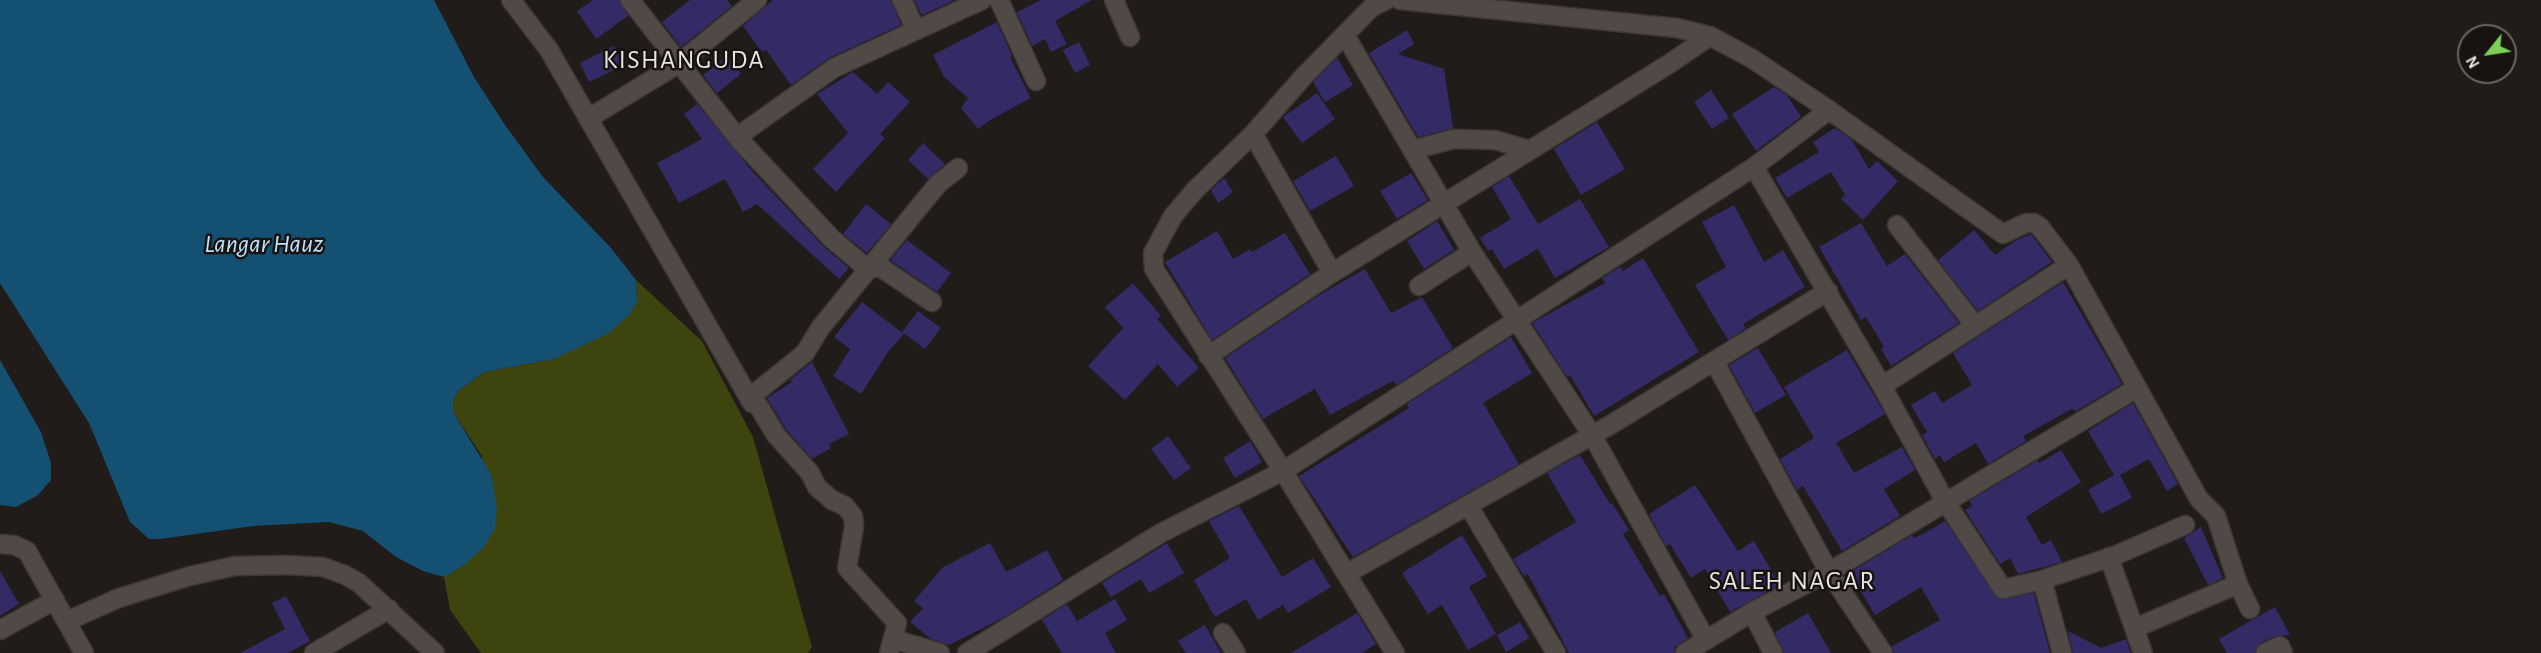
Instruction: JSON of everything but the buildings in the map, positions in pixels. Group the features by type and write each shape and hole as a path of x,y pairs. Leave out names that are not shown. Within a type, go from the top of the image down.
{"street":[{"path":"511,0 549,50 750,400 758,405 776,435 810,473 817,487 832,500 845,506 853,516 854,527 847,568 897,623 891,646 940,653"},
{"path":"630,0 737,137 832,239 868,269 880,267 933,302"},
{"path":"589,118 678,64 757,0"},
{"path":"902,0 916,30"},
{"path":"737,137 834,68 982,0"},
{"path":"999,0 1036,81"},
{"path":"1114,0 1130,37"},
{"path":"1386,0 1372,7 1304,76 1253,134 1196,190 1173,216 1153,253 1154,269 1283,471 1395,653"},
{"path":"1400,0 1677,28 1710,36 1751,58 1829,110 2003,234 2026,223 2034,223 2069,265 2199,499 2216,516 2238,584 2250,609"},
{"path":"1345,35 1472,252 1592,435 1706,640"},
{"path":"1208,356 1332,273 1710,36"},
{"path":"975,652 1161,532 1283,471 1754,167 1829,110"},
{"path":"1253,134 1332,273"},
{"path":"1412,150 1454,139 1495,140 1529,150"},
{"path":"1754,167 1828,291 1945,501 2002,589 2042,580 2109,557 2185,525"},
{"path":"750,400 806,353 821,327 868,269 938,184 958,168"},
{"path":"1897,225 1974,324"},
{"path":"1419,286 1472,252"},
{"path":"1882,386 1974,324 2069,265"},
{"path":"1346,574 1592,435 1828,291"},
{"path":"1714,361 1829,572 1883,653"},
{"path":"1685,653 1752,612 1829,572 2137,388"},
{"path":"1468,505 1556,653"},
{"path":"0,544 14,545 27,551 84,653"},
{"path":"2109,557 2143,653"},
{"path":"67,621 129,595 190,576 235,566 323,567 359,583 435,653"},
{"path":"2042,580 2062,653"},
{"path":"2135,628 2238,584"},
{"path":"0,630 56,600"},
{"path":"314,653 389,609"},
{"path":"1752,612 1773,653"},
{"path":"1223,633 1236,653"},
{"path":"2265,653 2280,646 2283,653"}],"green space":[{"path":"636,280 702,341 753,437 812,647 808,653 481,653 450,610 444,577 464,565 482,456 453,412 453,400 458,391 484,372 554,359 637,302"}],"water":[{"name":"Langar Hauz","path":"0,0 434,0 474,77 505,125 543,177 611,248 636,280 637,302 629,315 609,333 554,359 484,372 458,391 453,400 453,412 491,474 497,509 495,529 483,548 464,565 444,577 423,571 396,557 363,531 329,522 253,526 149,539 130,522 89,423 0,283"},
{"path":"0,360 41,432 51,463 51,480 38,495 16,507 0,505"}],"district":[{"name":"KISHANGUDA","path":"684,60"},
{"name":"SALEH NAGAR","path":"1792,581"}]}
